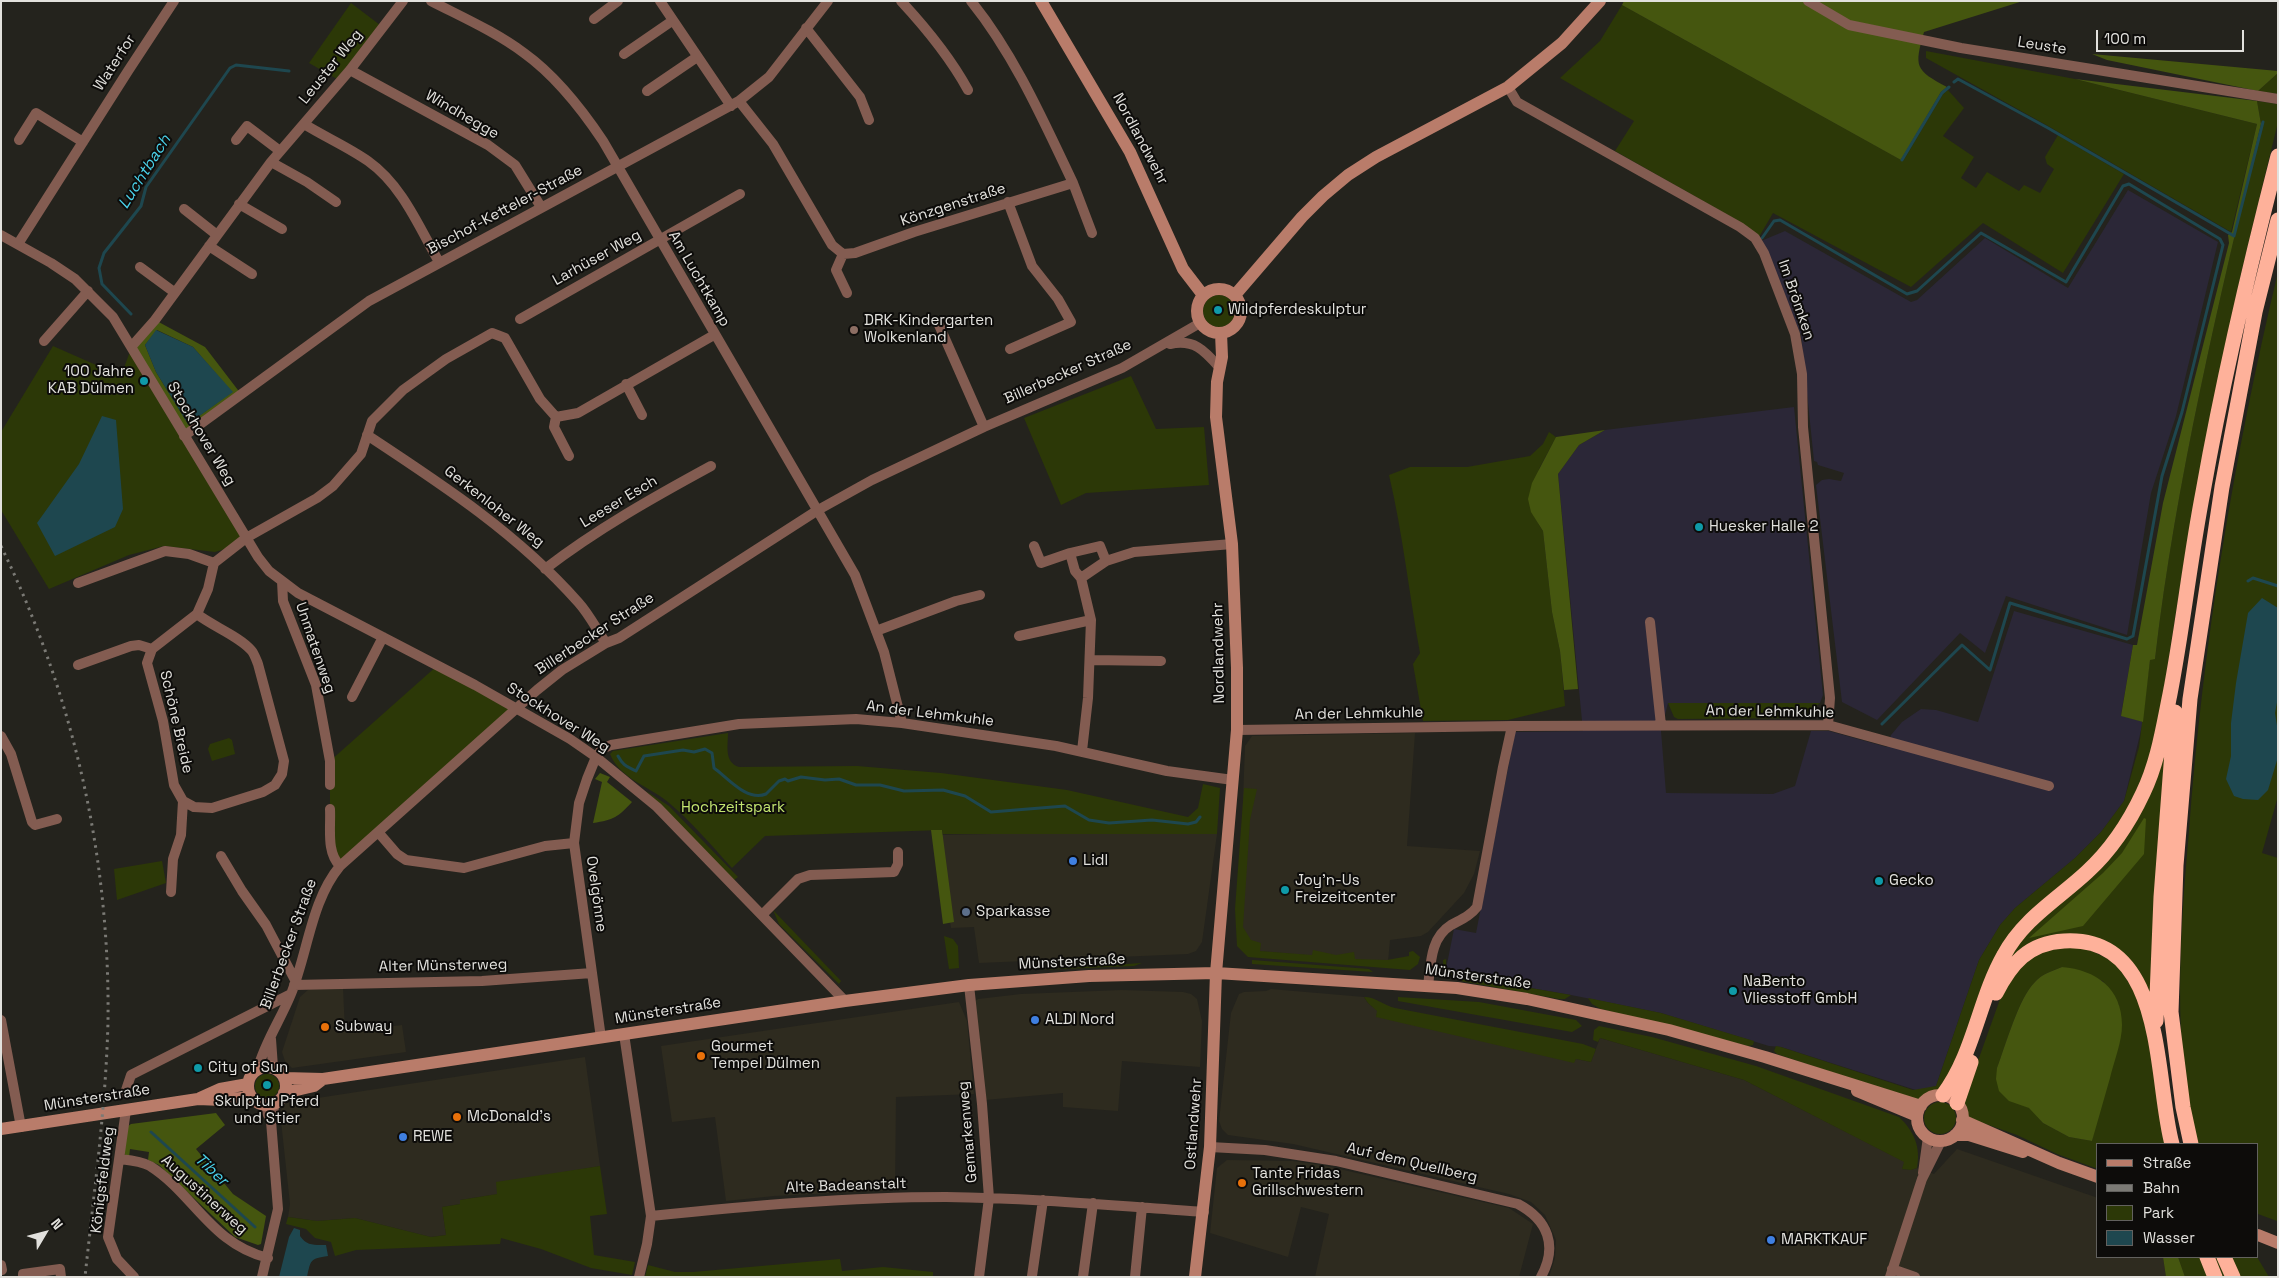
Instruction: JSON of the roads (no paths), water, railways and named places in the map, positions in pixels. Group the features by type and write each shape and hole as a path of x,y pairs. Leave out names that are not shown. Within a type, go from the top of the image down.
{"highway":[{"path":"1943,1095 1952,1084 1961,1065 1996,970 2009,946 2034,916 2100,860 2125,828 2136,809 2159,750 2180,644 2202,493 2240,305 2278,156"},
{"path":"2191,1143 2183,1108 2171,1012 2176,865 2190,699 2224,478 2255,312 2278,220"},
{"path":"2155,1035 2161,897 2180,644"},
{"path":"1957,1103 1994,996 2008,970 2027,953 2052,941 2071,940 2101,947 2114,955 2125,965 2141,989 2155,1035 2172,1143"},
{"path":"2207,1258 2215,1277"},
{"path":"2224,1258 2233,1277"}],"main road":[{"name":"Nordlandwehr","path":"1041,1 1130,152 1183,269 1203,295"},
{"path":"1234,295 1323,196 1348,175 1376,157 1508,87 1562,43 1600,1"},
{"path":"1215,289 1222,289 1234,295 1241,308 1239,322 1228,332 1221,334 1209,331 1200,323 1197,309 1203,295 1215,289"},
{"name":"Nordlandwehr","path":"1216,973 1227,827 1237,730 1237,668 1232,544 1216,417 1216,394 1222,357 1221,334"},
{"name":"Münsterstraße","path":"284,1078 323,1079 845,1001 969,985 1089,976 1216,973 1458,988 1527,999 1669,1030 1818,1073 1872,1098 1919,1111"},
{"name":"Ostlandwehr","path":"1195,1277 1210,1148 1216,973"},
{"path":"272,1067 282,1073 284,1093 269,1104 249,1090 249,1078 258,1068 272,1067"},
{"name":"Münsterstraße","path":"284,1093 314,1086 323,1079"},
{"name":"Münsterstraße","path":"1,1129 198,1099 220,1089 249,1090"},
{"path":"1955,1135 1962,1120 1957,1103 1943,1095 1930,1097 1919,1111 1919,1128 1928,1138 1942,1141 1955,1135 1969,1134 2096,1176"},
{"path":"1962,1120 2059,1163"},
{"path":"2259,1235 2278,1243"}],"street":[{"name":"Waterfor","path":"18,244 174,1"},
{"name":"Leuster Weg","path":"132,346 155,320 271,162 350,70 403,1"},
{"name":"Am Luchtkamp","path":"431,1 510,43 555,79 596,130 855,575 884,652 902,723"},
{"path":"594,19 618,1"},
{"path":"660,1 697,57 735,104 773,144 832,245 843,254 836,270 847,293"},
{"name":"Bischof-Ketteler-Straße","path":"184,436 369,301 438,262 619,167 651,147 735,104 769,77 828,1"},
{"path":"901,1 922,23 955,66 968,90"},
{"path":"971,1 988,22 1036,106 1072,183 1092,233"},
{"name":"Leuste","path":"1808,1 1849,25 1857,27 1961,48 2278,99"},
{"path":"624,54 672,21"},
{"path":"806,28 860,97 869,120"},
{"path":"647,91 697,57"},
{"name":"Windhegge","path":"350,70 488,145 515,165 541,207"},
{"name":"Im Brömken","path":"1508,87 1517,102 1740,227 1754,238 1764,253 1795,334 1802,374 1803,427 1830,698 1828,725"},
{"path":"19,140 36,113 83,142"},
{"path":"304,124 369,162 391,182 409,208 438,262"},
{"path":"236,140 247,126 280,151"},
{"path":"271,162 307,182 336,202"},
{"name":"Könzgenstraße","path":"843,254 855,253 1008,202 1072,183"},
{"name":"Larhüser Weg","path":"520,319 740,194"},
{"path":"1008,202 1032,266 1058,299 1071,322 1010,349"},
{"path":"240,204 282,229"},
{"path":"184,209 217,235"},
{"name":"Stockhover Weg","path":"1,236 51,262 88,291 113,317 258,558 269,571 298,593 475,685 570,739 596,757 657,807 845,1001"},
{"path":"209,246 252,274"},
{"path":"140,267 174,292"},
{"path":"44,341 88,291"},
{"name":"Billerbecker Straße","path":"258,1068 263,1050 294,987 322,894 330,878 340,866 562,670 606,643 619,638 818,510 872,480 984,427 1100,379 1164,345 1200,323"},
{"path":"939,325 984,427"},
{"path":"78,665 131,646 139,645 152,649 197,614 208,589 214,564 246,538 317,498 333,486 361,454 372,421 403,390 422,375 485,336 492,333 505,338 540,399 556,417"},
{"path":"556,417 578,413 714,335"},
{"name":"Billerbecker Straße","path":"1164,345 1183,341 1197,346 1219,367"},
{"path":"626,384 642,415"},
{"path":"556,417 554,427 569,456"},
{"name":"Gerkenloher Weg","path":"367,435 494,522 518,541 580,603 606,643"},
{"name":"Leeser Esch","path":"546,568 579,543 606,526 710,466"},
{"path":"1081,578 1106,561 1134,552 1232,544"},
{"path":"1034,546 1041,563 1070,553 1100,546 1106,561"},
{"path":"78,583 165,551 179,551 214,564"},
{"path":"1070,553 1075,571 1081,578 1091,620 1090,660 1082,751"},
{"name":"Unmatenweg","path":"282,580 283,601 316,685 330,761 330,784"},
{"path":"876,631 956,601 980,595"},
{"path":"183,801 194,807 212,808 263,792 275,785 282,774 284,761 258,664 252,650 240,640 212,625 197,614"},
{"path":"1019,636 1091,620"},
{"path":"1650,622 1661,725"},
{"path":"352,697 383,637"},
{"name":"Schöne Breide","path":"152,649 147,663 163,721 174,784 183,801 181,835 173,859 170,892"},
{"path":"1090,660 1161,661"},
{"name":"An der Lehmkuhle","path":"596,757 602,749 611,745 739,724 856,719 902,723 1082,751 1167,771 1233,780"},
{"name":"An der Lehmkuhle","path":"1237,730 1512,726 1828,725 2049,786"},
{"path":"1428,986 1437,938 1452,924 1471,914 1477,907 1512,726"},
{"path":"1,736 11,754 32,822 36,825 56,818"},
{"name":"Ovelgönne","path":"596,757 579,803 574,843 601,1038"},
{"path":"330,809 331,851 335,861 340,866"},
{"path":"378,832 397,854 406,860 464,868 545,846 574,843"},
{"path":"762,915 798,879 810,875 894,872 898,864 898,852"},
{"path":"221,856 242,891 266,925 294,987"},
{"name":"Alter Münsterweg","path":"125,1093 131,1075 294,987 482,981 592,974"},
{"name":"Gemarkenweg","path":"969,985 982,1104 989,1198 979,1277"},
{"path":"1,1020 21,1126"},
{"path":"624,1034 650,1216 647,1244 639,1277"},
{"name":"Billerbecker Straße","path":"270,1039 272,1067"},
{"path":"262,1277 278,1209 269,1104"},
{"name":"Königsfeldweg","path":"126,1110 108,1237 118,1259 134,1277"},
{"path":"1922,1179 1928,1138"},
{"path":"1915,1277 1891,1273 1922,1179 1942,1141"},
{"name":"Auf dem Quellberg","path":"1210,1148 1265,1150 1336,1161 1518,1204 1533,1212 1541,1221 1548,1238 1548,1260 1541,1277"},
{"name":"Augustinerweg","path":"120,1159 149,1166 226,1239 250,1254 268,1258"},
{"name":"Alte Badeanstalt","path":"650,1216 772,1204 944,1197 1042,1200 1204,1212"},
{"path":"1032,1276 1042,1200"},
{"path":"1083,1277 1093,1204"},
{"path":"1135,1277 1142,1208"},
{"path":"1,1265 2,1270"},
{"path":"23,1277 23,1274 60,1269 61,1277"}],"water":[{"path":"156,330 193,347 233,392 188,424 156,372 145,345"},
{"path":"102,416 116,420 123,509 115,527 55,556 37,523 79,464"},
{"path":"2262,598 2278,608 2278,697 2275,713 2278,732 2278,757 2268,790 2258,800 2234,796 2226,779 2231,756 2231,723 2236,683 2248,613"},
{"path":"294,1228 300,1230 300,1236 308,1243 326,1245 328,1256 312,1261 307,1277 279,1277 289,1237"}],"waterway":[{"name":"Luchtbach","path":"131,314 102,284 99,268 104,253 141,206 146,187 230,68 236,65 289,71"},
{"path":"1954,82 1958,79 2048,128 2234,236 2263,122"},
{"path":"1902,160 1942,93 1949,87"},
{"path":"1762,238 1774,221 1780,220 1907,294 1917,291 1981,233 2066,282 2123,186 2129,184 2220,239 2223,245 2182,412 2162,476 2133,636 2127,639 2010,603 1990,670 1962,645 1882,724"},
{"path":"2248,581 2253,578 2278,586"},
{"path":"618,756 624,764 636,771 644,756 683,750 694,752 705,749 712,753 714,768 738,788 752,795 759,796 766,794 779,781 785,779 788,781 801,777 825,780 839,779 856,785 880,785 904,791 943,790 965,796 991,812 1065,806 1089,820 1109,823 1152,820 1188,824 1196,822 1200,817"},
{"name":"Tiber","path":"151,1132 255,1227"}],"railway":[{"path":"1,546 26,602 67,718 82,777 94,837 102,898 107,959 107,1053 85,1277"}],"place":[{"name":"Wildpferdeskulptur","path":"1218,310"},
{"name":"DRK-Kindergarten Wolkenland","path":"854,330"},
{"name":"100 Jahre KAB Dülmen","path":"144,381"},
{"name":"Huesker Halle 2","path":"1699,527"},
{"name":"Lidl","path":"1073,861"},
{"name":"Gecko","path":"1879,881"},
{"name":"Joy'n-Us Freizeitcenter","path":"1285,890"},
{"name":"Sparkasse","path":"966,912"},
{"name":"NaBento Vliesstoff GmbH","path":"1733,991"},
{"name":"ALDI Nord","path":"1035,1020"},
{"name":"Subway","path":"325,1027"},
{"name":"Gourmet Tempel Dülmen","path":"701,1056"},
{"name":"City of Sun","path":"198,1068"},
{"name":"Skulptur Pferd und Stier","path":"267,1085"},
{"name":"McDonald's","path":"457,1117"},
{"name":"REWE","path":"403,1137"},
{"name":"Tante Fridas Grillschwestern","path":"1242,1183"},
{"name":"MARKTKAUF","path":"1771,1240"}],"park label":[{"name":"Hochzeitspark","path":"733,808"}]}
